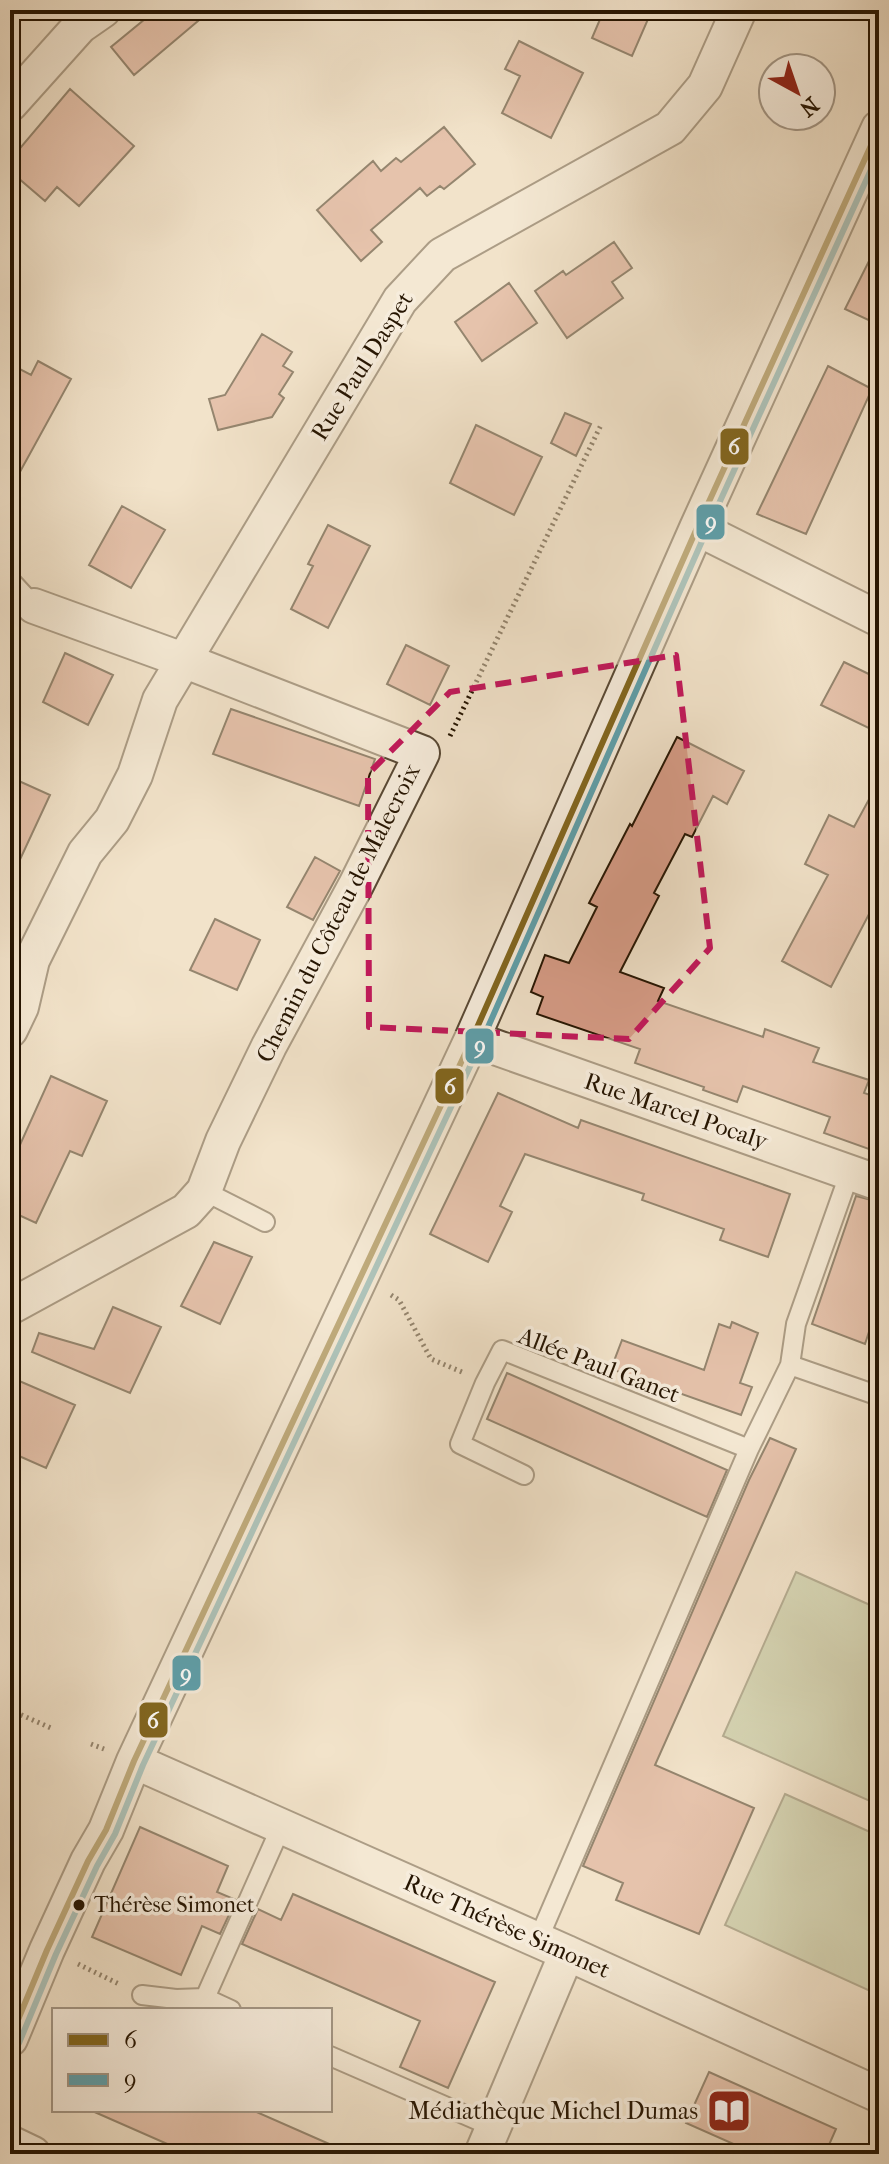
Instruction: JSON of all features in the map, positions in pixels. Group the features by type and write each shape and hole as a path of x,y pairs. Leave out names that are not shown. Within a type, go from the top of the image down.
{"street":[{"path":"10,104 80,26 103,10"},
{"name":"Rue Paul Daspet","path":"10,1030 21,1007 32,960 85,853 112,820 135,775 160,700 400,300 442,255 670,128 705,86 739,10"},
{"path":"10,2039 47,1950 88,1861 106,1830 134,1761 472,1039 697,528 879,128"},
{"path":"697,528 879,619"},
{"name":"Chemin du Côteau de Malecroix","path":"34,606 422,753 356,885 269,1046 223,1141 204,1191"},
{"name":"Rue Marcel Pocaly","path":"472,1039 865,1178"},
{"path":"10,1307 186,1211 204,1191"},
{"name":"Rue Thérèse Simonet","path":"134,1761 553,1946 879,2095"},
{"path":"487,2141 553,1946"},
{"path":"10,2143 33,2154"}],"lane":[{"path":"10,580 34,606"},
{"path":"553,1946 749,1449 790,1365 796,1324 865,1178"},
{"path":"204,1191 265,1222"},
{"name":"Allée Paul Ganet","path":"524,1475 460,1444 502,1350 749,1449"},
{"path":"790,1365 879,1396"},
{"path":"205,1998 281,1827"},
{"path":"142,1995 205,1998 227,2008"},
{"path":"332,2057 487,2141"}],"path":[{"path":"422,753 449,738 601,425"},
{"path":"361,1278 399,1300 431,1359 485,1383"},
{"path":"10,1710 51,1728"},
{"path":"47,1950 142,1995"}],"highlighted area":[{"path":"676,655 710,948 629,1039 369,1027 368,774 450,692"}],"green space":[{"path":"796,1572 879,1609 879,1805 723,1736"},
{"path":"785,1794 879,1836 879,1995 725,1925"}],"building":[{"path":"156,10 211,10 134,75 111,47"},
{"path":"604,10 652,10 632,56 592,38"},
{"path":"519,41 583,73 551,138 502,113 520,76 505,69"},
{"path":"70,89 134,146 79,206 57,187 45,201 10,171 10,160"},
{"path":"444,127 475,164 444,189 440,186 427,196 420,188 371,230 382,242 361,261 317,210 373,161 381,171 396,158 401,162"},
{"path":"879,241 879,325 845,309"},
{"path":"614,242 632,268 612,282 623,298 567,338 535,291 563,271 566,275"},
{"path":"509,283 537,323 482,361 455,322"},
{"path":"262,334 292,352 283,366 293,372 279,394 284,398 272,417 218,430 209,399 225,395"},
{"path":"38,361 71,379 10,490 10,364 31,375"},
{"path":"828,366 872,389 806,534 757,514"},
{"path":"565,413 591,424 576,456 551,443"},
{"path":"476,425 542,457 514,515 450,483"},
{"path":"122,506 165,530 131,588 89,565"},
{"path":"328,525 370,546 328,628 291,609 313,566 308,564"},
{"path":"406,645 449,666 430,705 387,684"},
{"path":"65,653 113,675 88,725 43,702"},
{"path":"844,662 879,679 879,733 821,705"},
{"path":"231,709 375,759 359,806 213,754"},
{"path":"677,737 744,771 727,804 713,796 692,837 685,834 654,893 659,896 620,972 664,988 658,1001 763,1037 765,1029 819,1048 813,1062 869,1080 864,1093 879,1098 879,1162 869,1158 872,1150 824,1133 830,1117 743,1086 737,1102 635,1063 640,1049 537,1014 543,997 531,992 545,955 569,963 597,907 589,903"},
{"path":"10,777 50,795 10,881"},
{"path":"879,781 879,895 831,987 782,961 828,875 805,864 829,815 854,827"},
{"path":"315,857 340,871 313,920 287,907"},
{"path":"215,919 260,940 237,990 190,970"},
{"path":"51,1076 107,1101 82,1156 70,1151 36,1223 10,1211 10,1167"},
{"path":"498,1093 578,1128 581,1120 790,1194 768,1257 720,1240 724,1229 642,1200 644,1194 525,1154 500,1206 512,1212 488,1262 430,1234"},
{"path":"856,1196 879,1202 879,1301 865,1344 812,1324"},
{"path":"214,1242 252,1257 220,1324 181,1306"},
{"path":"113,1307 161,1327 130,1393 32,1352 39,1333 94,1349"},
{"path":"732,1322 758,1333 740,1383 752,1387 741,1415 611,1369 622,1340 704,1370 719,1324 730,1328"},
{"path":"507,1373 727,1470 707,1517 487,1419"},
{"path":"10,1377 75,1405 46,1468 10,1452"},
{"path":"770,1438 796,1449 655,1765 754,1808 699,1934 616,1900 623,1883 583,1866 749,1480"},
{"path":"140,1827 228,1866 217,1892 236,1900 220,1934 202,1926 181,1975 92,1937"},
{"path":"293,1894 495,1982 448,2088 400,2067 420,2021 242,1944 258,1909 281,1920"},
{"path":"709,2072 836,2129 825,2154 756,2154 686,2123"},
{"path":"95,2112 257,2112 352,2154 190,2154"}],"transit line":[{"name":"6","path":"10,2039 47,1950 88,1861 106,1830 134,1761 472,1039 697,528 879,128"},
{"name":"9","path":"19,2043 56,1954 115,1834 143,1765 481,1043 706,532 879,152"}],"place":[{"name":"Thérèse Simonet","path":"79,1905"},
{"name":"Médiathèque Michel Dumas","path":"729,2111"}]}
